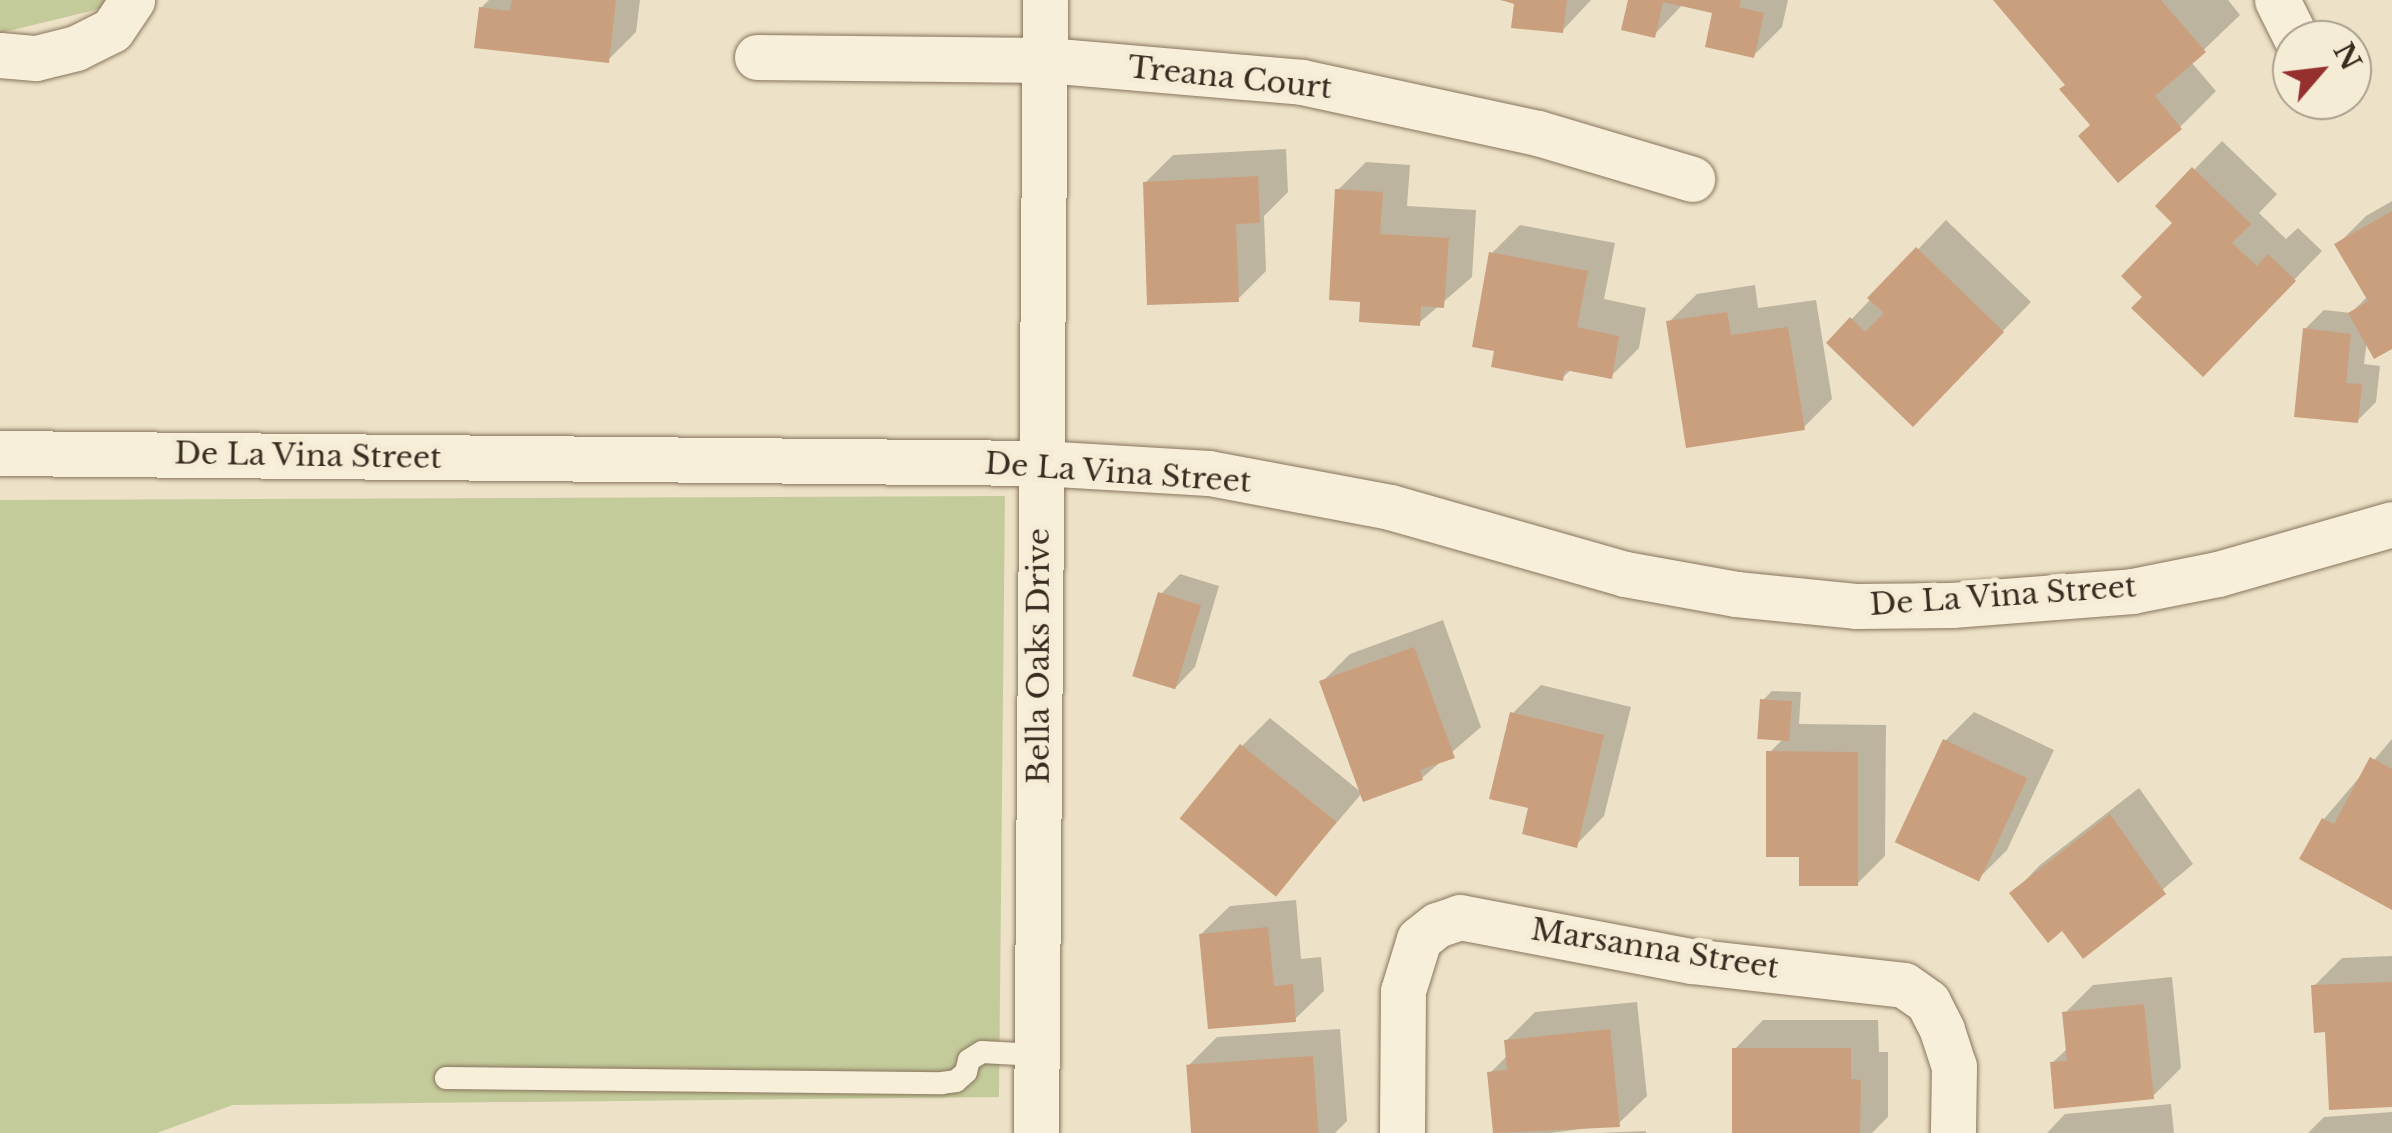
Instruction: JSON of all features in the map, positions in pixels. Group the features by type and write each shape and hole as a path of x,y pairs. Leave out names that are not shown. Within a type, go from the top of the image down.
{"street":[{"path":"0,55 36,58 76,48 112,30 132,0"},
{"name":"Bella Oaks Drive","path":"1036,1133 1046,0"},
{"name":"Treana Court","path":"757,58 1046,60 1302,82 1538,133 1692,179"},
{"name":"De La Vina Street","path":"0,454 1040,462 1209,473 1390,508 1625,574 1736,594 1857,606 1952,605 2132,591 2235,570 2392,524"},
{"name":"Marsanna Street","path":"1402,1133 1403,991 1419,940 1437,925 1460,918 1691,961 1904,984 1928,1002 1954,1066 1953,1133"}],"lane":[{"path":"446,1078 942,1083 956,1081 966,1072 969,1060 982,1052 1037,1055"}],"green space":[{"path":"0,0 131,0 132,1 0,33"},
{"path":"1005,496 999,1097 233,1105 157,1133 0,1133 0,500"}],"building":[{"path":"512,0 616,0 609,63 474,48 479,7 510,11"},
{"path":"1501,0 1567,0 1563,33 1511,28 1514,4"},
{"path":"1628,0 1741,0 1739,7 1764,13 1754,58 1705,47 1712,13 1663,2 1655,38 1621,30"},
{"path":"1993,0 2161,0 2206,52 2155,96 2182,129 2118,183 2078,136 2090,125 2059,89 2065,85"},
{"path":"2192,167 2251,224 2232,243 2257,266 2268,254 2296,281 2203,377 2131,308 2142,297 2121,276 2172,223 2155,206"},
{"path":"1258,176 1260,223 1236,224 1239,302 1147,305 1143,182"},
{"path":"1335,189 1383,192 1380,234 1449,238 1444,308 1421,306 1420,326 1359,322 1360,302 1329,300"},
{"path":"2392,211 2392,349 2374,359 2348,313 2368,301 2334,244"},
{"path":"1916,247 2004,332 1913,427 1826,343 1850,317 1865,332 1884,313 1867,298"},
{"path":"1489,252 1588,271 1577,327 1619,336 1612,379 1565,370 1563,381 1491,367 1494,351 1472,347"},
{"path":"1727,312 1731,335 1788,327 1805,430 1686,448 1666,321"},
{"path":"2303,328 2351,334 2346,383 2362,384 2358,423 2294,417"},
{"path":"1158,592 1201,605 1175,689 1132,676"},
{"path":"1414,647 1455,758 1420,770 1423,780 1363,802 1319,681"},
{"path":"1760,699 1792,701 1789,741 1757,739"},
{"path":"1510,712 1604,735 1577,848 1522,834 1528,808 1489,799"},
{"path":"1943,739 2027,778 1979,882 1895,842"},
{"path":"1240,744 1336,822 1276,897 1180,819"},
{"path":"1766,751 1858,752 1858,886 1799,886 1799,857 1766,857"},
{"path":"2370,757 2392,769 2392,910 2299,859 2322,818 2334,824"},
{"path":"2110,814 2166,894 2083,959 2062,931 2048,943 2009,893"},
{"path":"1268,927 1274,986 1293,984 1296,1022 1208,1029 1199,934"},
{"path":"2392,982 2392,1107 2329,1110 2325,1032 2314,1033 2311,985"},
{"path":"2144,1004 2154,1099 2054,1109 2050,1062 2067,1061 2062,1012"},
{"path":"1610,1029 1620,1127 1493,1133 1487,1072 1507,1070 1504,1040"},
{"path":"1732,1048 1851,1048 1851,1079 1861,1080 1860,1133 1732,1133"},
{"path":"1313,1056 1318,1133 1191,1133 1186,1065"}]}
